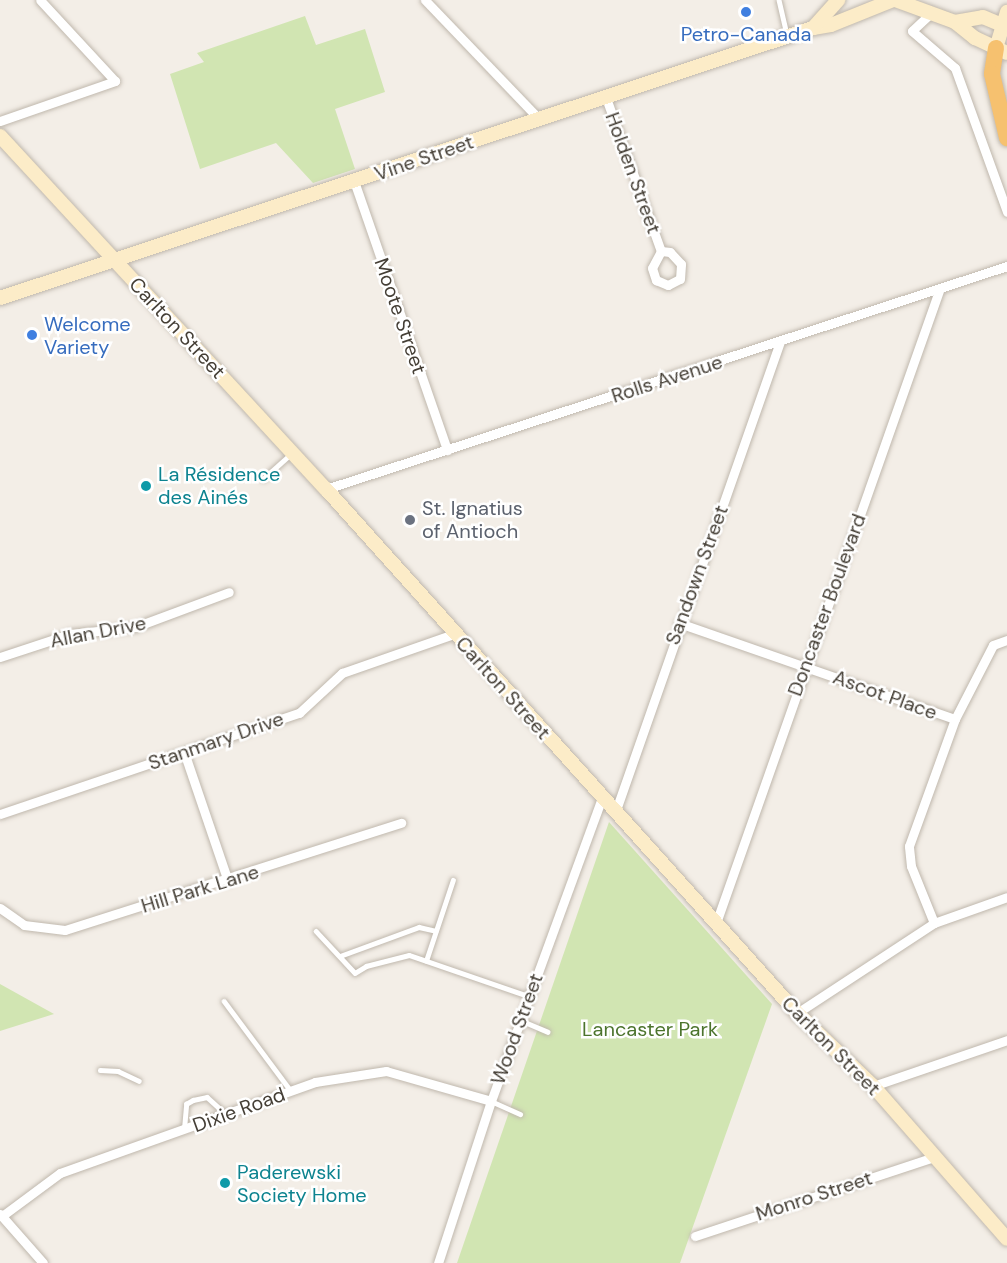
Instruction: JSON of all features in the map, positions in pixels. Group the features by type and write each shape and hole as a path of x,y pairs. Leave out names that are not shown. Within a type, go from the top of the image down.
{"highway":[{"path":"1001,50 992,74 1007,138"}],"main road":[{"path":"813,28 838,0"},
{"name":"Vine Street","path":"0,298 354,182 606,95 787,36 831,25 894,0"},
{"path":"894,0 955,22 975,38 1001,50 1005,21 983,17 955,22"},
{"name":"Carlton Street","path":"0,136 326,489 796,1013 873,1086 1007,1239"}],"street":[{"path":"0,121 115,81 40,0"},
{"path":"425,0 538,119"},
{"path":"931,13 912,31 955,68 1007,212"},
{"name":"Holden Street","path":"606,95 661,251"},
{"name":"Moote Street","path":"354,182 447,450"},
{"name":"Rolls Avenue","path":"326,489 1007,266"},
{"name":"Doncaster Boulevard","path":"716,923 940,288"},
{"name":"Sandown Street","path":"616,810 679,623 780,342"},
{"name":"Allan Drive","path":"0,657 70,634 135,627 229,592"},
{"name":"Ascot Place","path":"679,623 955,719"},
{"name":"Stanmary Drive","path":"0,814 299,713 342,673 454,634"},
{"path":"934,923 911,866 909,846 955,719 993,645 1007,640"},
{"path":"184,752 228,881"},
{"name":"Wood Street","path":"438,1263 491,1101 602,797"},
{"name":"Hill Park Lane","path":"0,908 24,925 65,930 228,881 401,823"},
{"path":"796,1013 934,923 1007,897"},
{"path":"873,1086 1007,1040"},
{"name":"Dixie Road","path":"1,1215 60,1173 315,1082 386,1071 491,1101"},
{"name":"Monro Street","path":"695,1236 934,1157"},
{"path":"1,1215 43,1263"}],"lane":[{"path":"779,0 787,36"},
{"path":"263,479 292,453"},
{"path":"426,961 453,880"},
{"path":"340,956 419,927 436,931"},
{"path":"316,931 355,973 399,956 426,961 528,996"},
{"path":"224,1001 291,1091"},
{"path":"520,1020 548,1032"},
{"path":"100,1070 118,1071 139,1081"},
{"path":"184,1129 186,1104 193,1100 207,1096 225,1114"},
{"path":"491,1101 520,1114"}],"green space":[{"path":"305,16 316,45 365,29 385,92 335,109 355,169 313,183 276,143 200,169 170,74 204,62 197,53"},
{"name":"Lancaster Park","path":"609,822 772,1004 680,1263 457,1263"},
{"path":"0,984 54,1014 0,1031"}],"place":[{"name":"Petro-Canada","path":"746,12"},
{"name":"Welcome Variety","path":"32,335"},
{"name":"La Résidence des Ainés","path":"146,486"},
{"name":"St. Ignatius of Antioch","path":"410,520"},
{"name":"Paderewski Society Home","path":"225,1183"}]}
